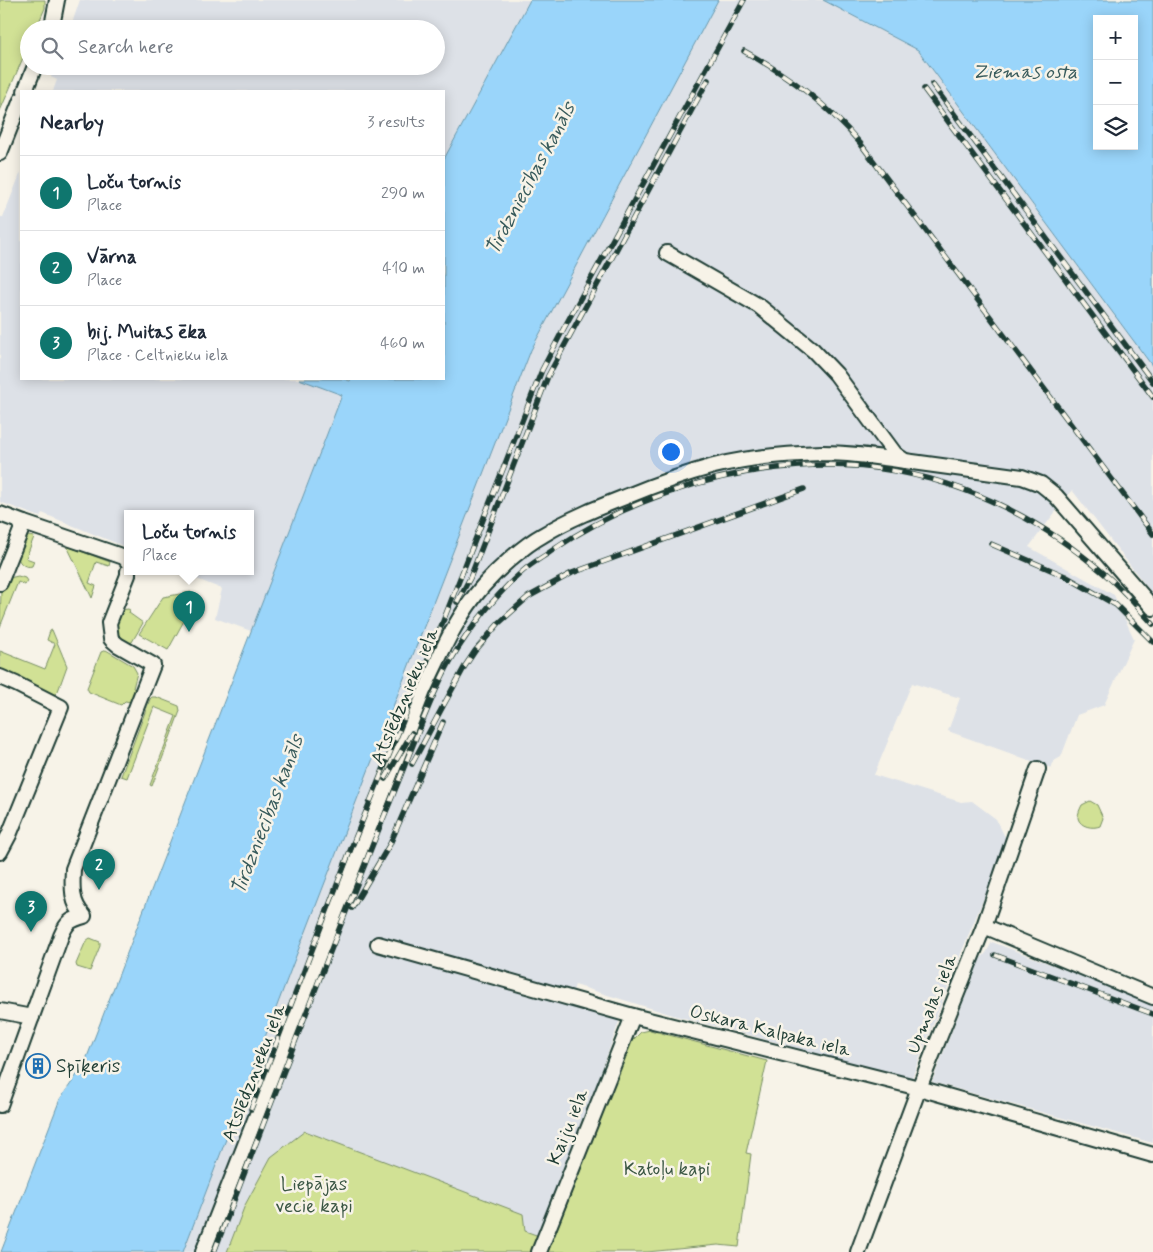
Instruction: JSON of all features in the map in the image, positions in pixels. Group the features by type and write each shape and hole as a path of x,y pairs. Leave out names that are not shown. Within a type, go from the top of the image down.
{"street":[{"path":"54,20 57,0"},
{"path":"25,90 31,75"},
{"path":"0,153 20,103"},
{"path":"667,253 760,306 813,350 836,374 895,454 906,461"},
{"name":"Atslēdznieku iela","path":"203,1252 424,691 444,647 464,610 483,586 503,566 541,536 586,512 695,472 743,461 788,455 824,453 862,455 1012,476 1041,484 1056,496 1153,608"},
{"path":"0,514 124,557"},
{"path":"0,583 24,523"},
{"path":"1,1101 66,924 84,916 77,909 72,887 73,869 153,665 111,639 109,623 128,575"},
{"path":"0,677 61,707 4,833 0,852"},
{"name":"Upmalas iela","path":"858,1252 919,1088 984,926 1038,769"},
{"path":"984,926 1153,998"},
{"name":"Oskara Kalpaka iela","path":"378,944 633,1016 919,1088 1153,1155"},
{"path":"0,1011 32,1016"},
{"name":"Kaiju iela","path":"539,1252 633,1016"}],"shaded area":[{"path":"80,0 530,0 445,157 445,90 53,90 57,80 51,77 52,75 445,75 445,20 73,20"},
{"path":"718,0 823,0 918,50 1153,367 1153,595 1072,490 1029,547 1114,595 1134,639 1104,705 1077,715 1061,757 1054,761 1051,768 948,731 960,698 912,683 874,775 961,802 972,801 996,819 1006,839 1006,845 911,1080 676,1016 575,985 569,1002 620,1019 539,1236 525,1231 245,1205 227,1252 183,1252 304,934 531,350"},
{"path":"20,174 20,380 302,380 342,395 251,631 215,618 222,589 191,575 254,575 254,510 124,510 124,546 42,513 40,517 0,502 0,217 3,217"},
{"path":"992,942 1153,1003 1153,1143 932,1082 980,959"}],"green space":[{"path":"0,0 45,0 45,8 40,20 20,20 20,65 0,111"},
{"path":"28,536 34,537 26,558 34,561 32,566 25,566 18,557"},
{"path":"67,546 110,562 109,566 96,562 89,583 96,586 92,598"},
{"path":"18,576 25,578 27,581 25,585 18,582 0,627 1,589 9,578"},
{"path":"191,592 193,598 189,606 191,608 168,650 139,634 163,597"},
{"path":"120,610 130,610 129,613 143,623 132,642 129,643 120,637 117,630"},
{"path":"52,630 67,666 58,691 53,696 0,671 0,651 45,669 55,644 47,640"},
{"path":"106,650 133,666 137,673 133,688 136,690 131,702 125,701 121,705 89,692 87,688 101,652"},
{"path":"152,697 179,706 180,711 152,786 150,785 176,716 154,707 127,778 121,776"},
{"path":"1090,801 1097,805 1103,818 1100,826 1087,826 1079,821 1078,818 1082,805"},
{"path":"90,938 100,942 100,946 90,971 77,967 76,964 86,941"},
{"name":"Katoļu kapi","path":"650,1030 767,1061 746,1153 751,1154 739,1247 718,1245 647,1252 548,1252 631,1042 641,1032"},
{"name":"Liepājas vecie kapi","path":"305,1131 523,1214 525,1231 539,1236 533,1252 227,1252 245,1205 271,1157"}],"water":[{"name":"Tirdzniecības kanāls","path":"530,0 718,0 531,350 183,1252 1,1252 60,1099 84,1065 342,395 302,380 445,380 445,157"},
{"name":"Ziemas osta","path":"823,0 1153,0 1153,367 918,50"}],"railway":[{"path":"251,1109 350,851 542,370 744,0"},
{"path":"744,51 806,91 834,115 860,143 1153,534"},
{"path":"457,602 470,578 548,376 708,80"},
{"path":"932,84 1153,382"},
{"path":"924,89 1153,397"},
{"path":"214,1252 346,912 438,686 450,662 478,619 526,568 610,517 670,492 702,482 766,469 842,465 884,469 925,478 964,490 1002,506 1039,526 1074,549 1107,576 1153,624"},
{"path":"412,764 475,651 499,623 528,597 572,573 804,489"},
{"path":"991,544 1065,576 1116,605 1153,642"},
{"path":"352,908 390,844 443,722"},
{"path":"385,779 412,733"},
{"path":"995,955 1153,1014"}],"place":[{"name":"Loču tornis","path":"189,632"},
{"name":"Vārna","path":"99,890"},
{"name":"bij. Muitas ēka","path":"31,932"},
{"name":"Spīķeris","path":"38,1066"}]}
